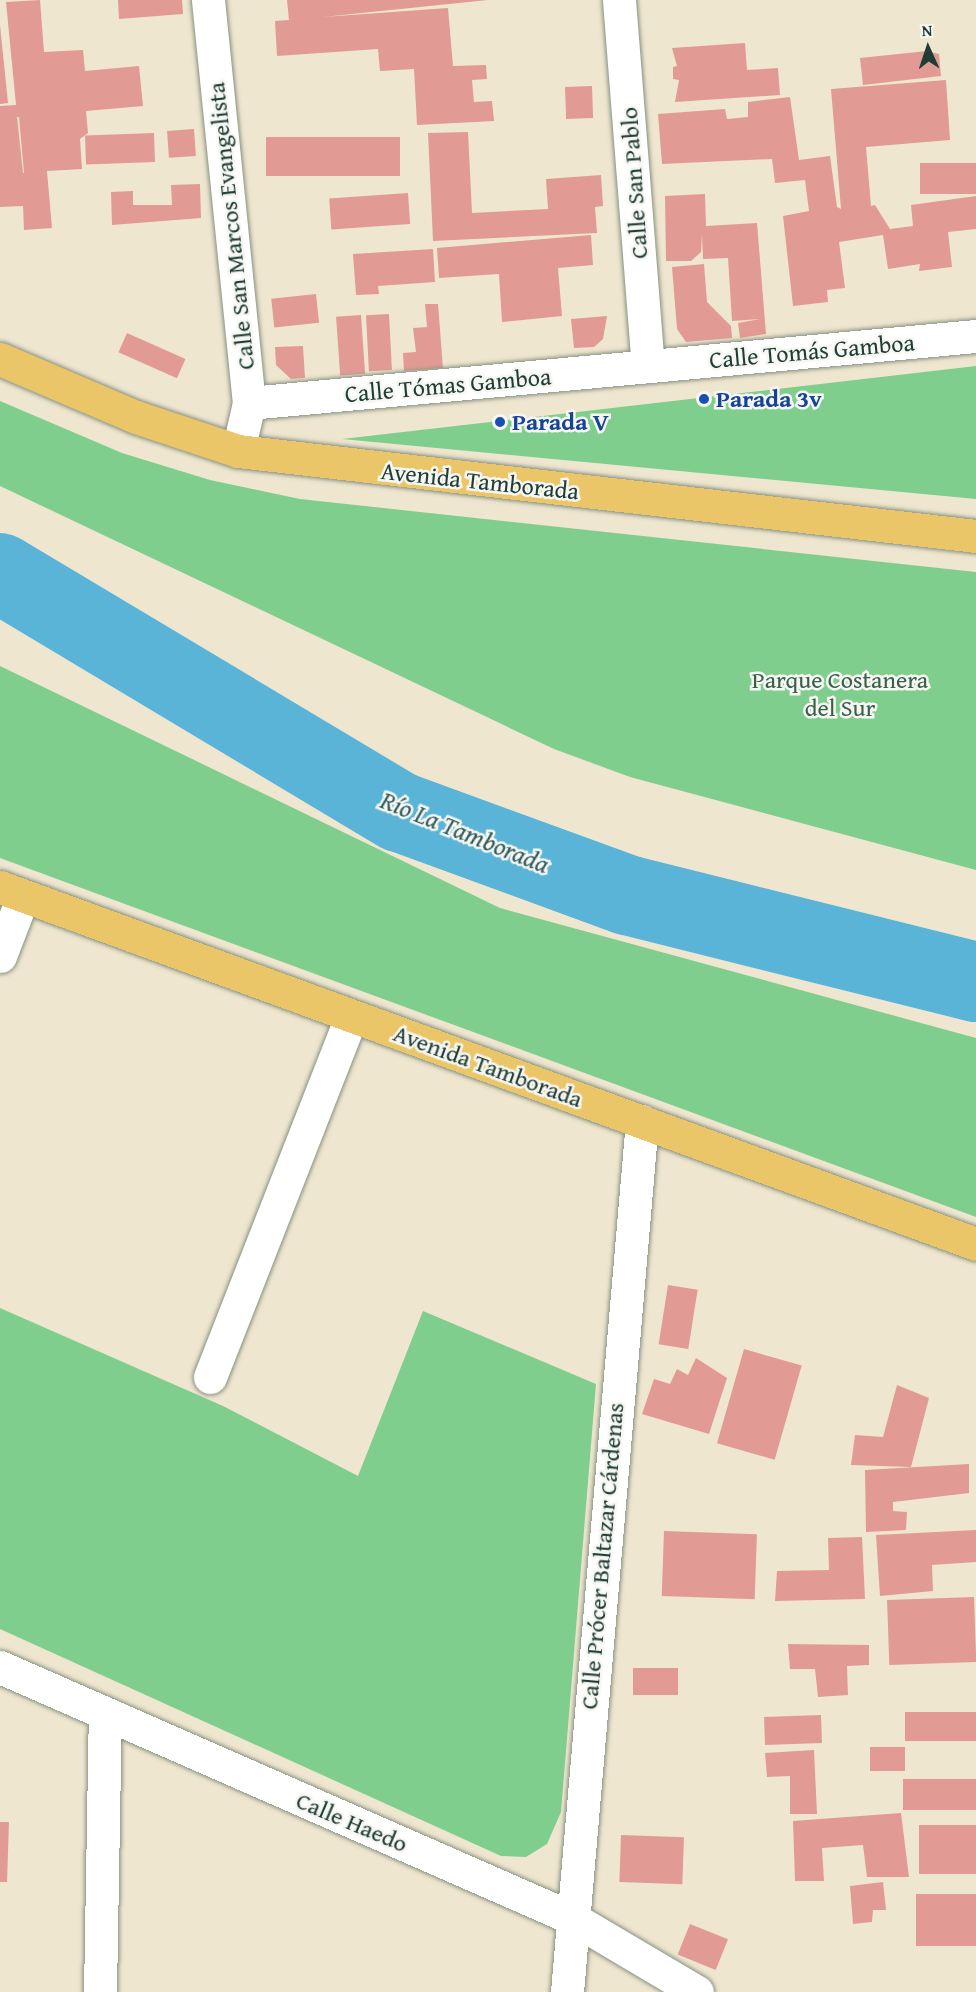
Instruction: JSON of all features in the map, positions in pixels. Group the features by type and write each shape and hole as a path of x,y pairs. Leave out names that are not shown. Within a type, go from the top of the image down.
{"main road":[{"name":"Avenida Tamborada","path":"0,359 136,417 238,451 976,536"},
{"name":"Avenida Tamborada","path":"11,892 976,1244"}],"street":[{"name":"Calle San Marcos Evangelista","path":"208,0 249,404 238,451"},
{"name":"Calle San Pablo","path":"619,0 648,366"},
{"name":"Calle Tomás Gamboa","path":"648,366 976,336"},
{"name":"Calle Tómas Gamboa","path":"249,404 648,366"},
{"path":"0,956 11,892"},
{"path":"210,1377 351,1017"},
{"name":"Calle Prócer Baltazar Cárdenas","path":"567,1992 642,1121"},
{"name":"Calle Haedo","path":"0,1667 572,1918 697,1992"},
{"path":"100,1992 105,1715"}],"green space":[{"path":"976,366 976,499 342,439"},
{"name":"Parque Costanera del Sur","path":"0,401 122,453 210,480 300,499 976,572 976,870 630,777 554,749 0,486"},
{"path":"0,666 500,908 976,1038 976,1217 0,858"},
{"path":"0,1308 223,1406 358,1476 423,1311 596,1384 561,1812 547,1844 526,1857 501,1856 0,1629"}],"building":[{"path":"40,0 44,52 83,50 85,71 139,66 143,106 86,111 88,133 80,139 82,169 47,171 52,228 24,230 23,206 0,207 0,106 16,105 6,2","holes":["17,117 19,117 24,173"]},
{"path":"118,0 182,0 183,14 119,19"},
{"path":"287,0 488,0 323,17 448,8 453,66 486,65 487,79 472,80 474,102 492,101 494,121 417,125 414,69 380,71 378,49 277,56 275,21 289,20"},
{"path":"0,25 8,103 0,104"},
{"path":"745,43 747,70 778,68 780,95 675,102 679,80 673,79 673,67 677,66 672,48"},
{"path":"927,51 939,54 941,76 863,85 860,58"},
{"path":"946,80 950,140 866,147 871,206 875,205 890,229 913,226 911,205 976,196 976,229 948,232 952,267 919,271 920,264 888,269 883,235 839,242 845,288 827,290 828,302 793,306 783,216 809,211 805,180 775,183 772,159 662,164 658,114 725,109 727,119 748,117 748,102 790,97 799,160 830,156 837,207 841,209 831,89"},
{"path":"592,86 593,118 566,119 565,87"},
{"path":"194,129 196,156 169,158 167,131"},
{"path":"468,132 472,213 548,209 546,179 601,175 603,206 595,207 597,233 433,241 428,133"},
{"path":"154,133 155,162 86,164 85,135"},
{"path":"266,137 400,137 400,176 266,176"},
{"path":"920,163 976,163 976,194 920,194"},
{"path":"200,184 201,218 112,225 111,192 133,191 133,205 172,205 171,185"},
{"path":"408,193 410,224 331,229 329,199"},
{"path":"705,194 706,226 757,223 766,334 740,338 738,323 760,319 732,321 728,258 703,259 702,234 701,252 691,261 666,261 665,196"},
{"path":"591,235 593,265 558,268 562,316 502,322 499,274 439,278 437,248"},
{"path":"433,249 435,282 378,286 379,294 356,295 353,254"},
{"path":"704,264 707,302 731,326 732,338 686,342 677,329 672,267"},
{"path":"316,294 319,323 274,328 271,299"},
{"path":"425,304 438,304 443,368 404,371 403,353 416,352 413,328 427,327"},
{"path":"389,314 392,370 369,371 366,315"},
{"path":"361,315 365,374 340,376 336,317"},
{"path":"607,316 603,339 594,347 574,348 571,319"},
{"path":"127,333 185,359 177,378 118,352"},
{"path":"303,346 305,378 291,379 276,365 275,347"},
{"path":"668,1285 698,1290 688,1349 659,1344"},
{"path":"744,1349 802,1366 775,1460 717,1443"},
{"path":"696,1358 727,1378 709,1434 642,1414 654,1379 670,1384 677,1369 688,1375"},
{"path":"897,1385 929,1398 911,1467 851,1465 855,1435 883,1437"},
{"path":"969,1464 969,1493 893,1502 893,1511 907,1512 906,1530 866,1532 865,1470"},
{"path":"976,1530 976,1562 932,1565 933,1591 880,1596 876,1535"},
{"path":"664,1531 757,1534 755,1599 662,1596"},
{"path":"862,1537 865,1599 775,1601 777,1571 829,1570 828,1538"},
{"path":"974,1597 976,1662 889,1665 887,1600"},
{"path":"788,1644 869,1645 869,1665 847,1666 848,1695 818,1697 815,1669 790,1669"},
{"path":"633,1668 678,1668 678,1695 633,1695"},
{"path":"905,1712 976,1712 976,1741 905,1741"},
{"path":"821,1715 822,1743 765,1745 764,1717"},
{"path":"870,1747 905,1747 905,1771 870,1771"},
{"path":"814,1750 817,1814 790,1814 790,1776 767,1777 765,1753"},
{"path":"903,1779 976,1779 976,1810 903,1810"},
{"path":"901,1813 909,1877 867,1877 863,1845 822,1848 824,1881 795,1881 793,1821"},
{"path":"0,1822 9,1822 7,1882 0,1882"},
{"path":"919,1825 976,1825 976,1874 919,1874"},
{"path":"621,1835 684,1837 682,1884 619,1882"},
{"path":"883,1882 886,1910 873,1910 872,1922 853,1924 850,1886"},
{"path":"916,1894 976,1894 976,1946 916,1946"},
{"path":"690,1924 728,1939 716,1970 678,1955"}],"waterway":[{"name":"Río La Tamborada","path":"0,573 400,812 627,895 976,982"}],"place":[{"name":"Parada 3v","path":"704,399"},
{"name":"Parada V","path":"500,422"}]}
